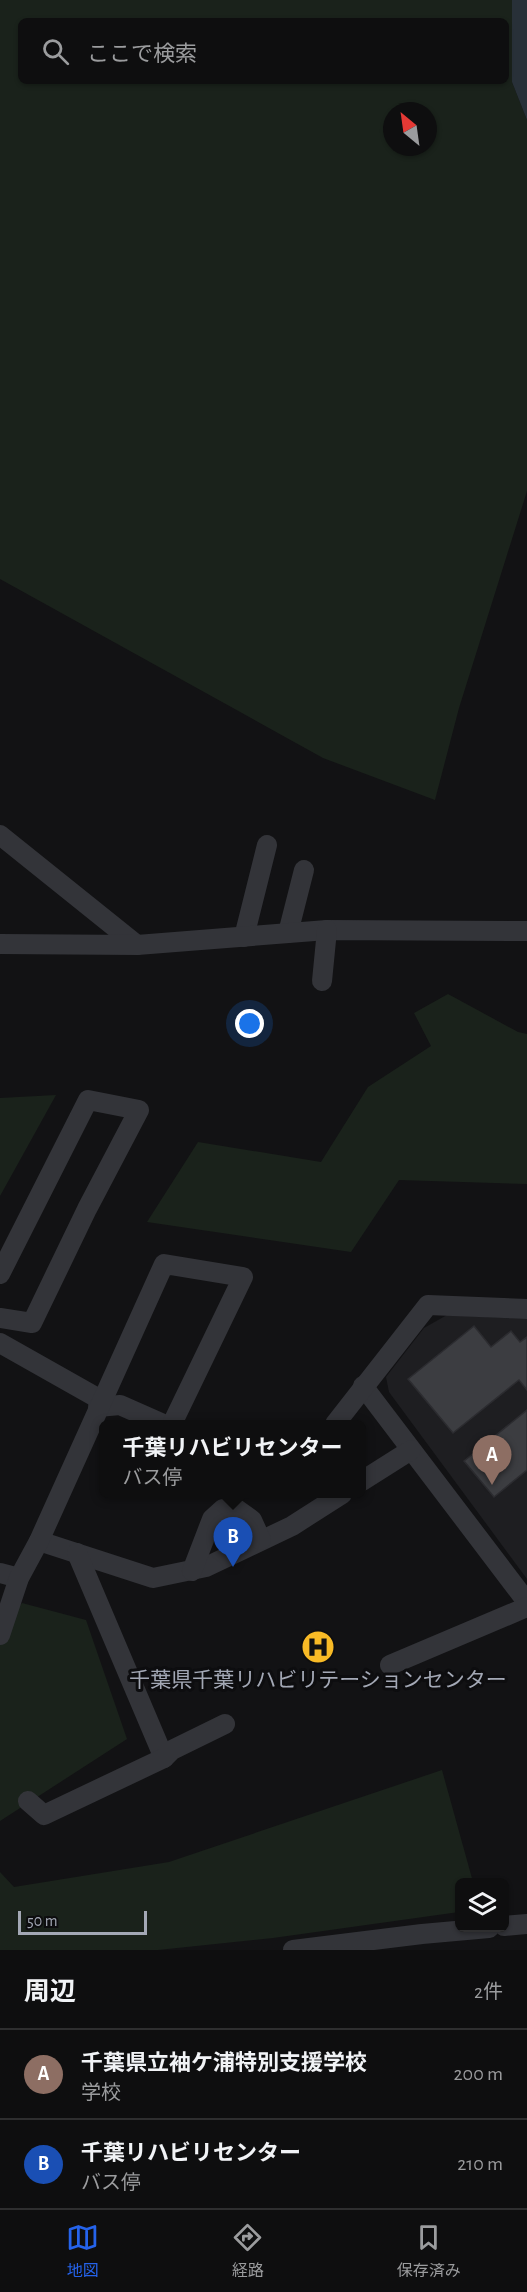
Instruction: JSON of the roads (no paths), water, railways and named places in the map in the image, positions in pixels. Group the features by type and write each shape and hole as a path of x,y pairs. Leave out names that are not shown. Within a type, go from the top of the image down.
{"street":[{"path":"0,835 136,945"},
{"path":"244,937 267,845"},
{"path":"288,933 304,870"},
{"path":"0,944 136,945 327,930 527,931"},
{"path":"322,981 327,930"},
{"path":"0,1274 88,1101 139,1110 87,1209 32,1323 0,1318"},
{"path":"0,1635 19,1578 39,1541 164,1264 243,1277 174,1420"},
{"path":"339,1420 428,1305 527,1309"},
{"path":"0,1342 100,1404 120,1405 152,1420"},
{"path":"363,1386 527,1604 390,1665"},
{"path":"366,1478 411,1450"},
{"path":"39,1541 153,1578 206,1567 292,1526 336,1498"},
{"path":"192,1571 212,1519 223,1509 234,1508 252,1520 261,1540"},
{"path":"77,1553 164,1758"},
{"path":"0,1573 19,1578"},
{"path":"28,1801 44,1815 164,1758 172,1750 225,1725"},
{"path":"509,1926 527,1924"},
{"path":"293,1950 455,1932"}],"place":[{"name":"千葉県立袖ケ浦特別支援学校","path":"492,1485"},
{"name":"千葉リハビリセンター","path":"233,1567"},
{"name":"千葉県千葉リハビリテーションセンター","path":"318,1647"}]}
